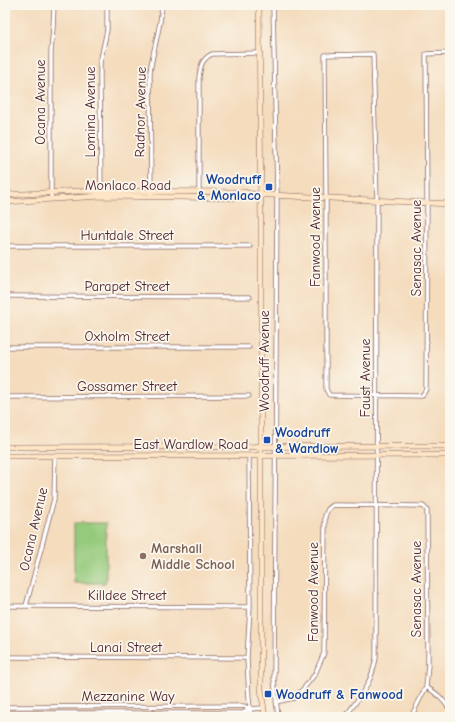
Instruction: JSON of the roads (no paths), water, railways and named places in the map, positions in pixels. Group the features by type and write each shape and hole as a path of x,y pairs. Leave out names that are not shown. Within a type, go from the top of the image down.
{"main road":[{"name":"Woodruff Avenue","path":"259,5 261,194 261,689 264,717"},
{"name":"Monlaco Road","path":"5,195 50,192 150,194 245,192 251,194 277,196 450,204"},
{"name":"Monlaco Road","path":"5,202 51,199 101,193"},
{"path":"5,263 5,384"},
{"name":"East Wardlow Road","path":"5,447 450,446"},
{"name":"East Wardlow Road","path":"5,456 450,455"}],"street":[{"name":"Ocana Avenue","path":"51,199 51,52 54,28 54,5"},
{"name":"Lomina Avenue","path":"101,193 100,63 107,30 107,5"},
{"name":"Radnor Avenue","path":"150,194 150,72 152,58 160,29 162,5"},
{"name":"Woodruff Avenue","path":"273,5 277,196 274,679 278,717"},
{"path":"199,194 199,77 202,63 206,57 212,54 260,54"},
{"name":"Fanwood Avenue","path":"350,54 325,55 326,389 329,395 376,396"},
{"name":"Faust Avenue","path":"345,717 368,686 375,665 376,650 375,446 377,201 373,54 350,54"},
{"name":"Senasac Avenue","path":"376,396 422,396 426,389 426,54 450,54"},
{"name":"Huntdale Street","path":"5,246 250,246"},
{"name":"Parapet Street","path":"5,296 250,297"},
{"name":"Oxholm Street","path":"5,347 249,347"},
{"name":"Gossamer Street","path":"5,397 249,396"},
{"name":"Ocana Avenue","path":"26,606 54,499 56,456"},
{"path":"249,456 250,607 247,658 251,717"},
{"name":"Fanwood Avenue","path":"276,702 294,698 304,688 315,674 324,653 325,516 328,509 333,505 376,506"},
{"name":"Senasac Avenue","path":"376,506 423,506 427,510 428,665 426,687 411,717"},
{"name":"Killdee Street","path":"5,606 250,607"},
{"name":"Lanai Street","path":"5,657 247,658"},
{"path":"426,687 442,698 450,710"},
{"name":"Mezzanine Way","path":"5,707 244,706 250,709"},
{"path":"106,707 106,714"},
{"name":"Mezzanine Way","path":"5,713 243,713 250,709 263,708"}],"place":[{"name":"Woodruff & Monlaco","path":"269,187"},
{"name":"Woodruff & Wardlow","path":"267,440"},
{"name":"Marshall Middle School","path":"143,556"},
{"name":"Woodruff & Fanwood","path":"268,694"}]}
